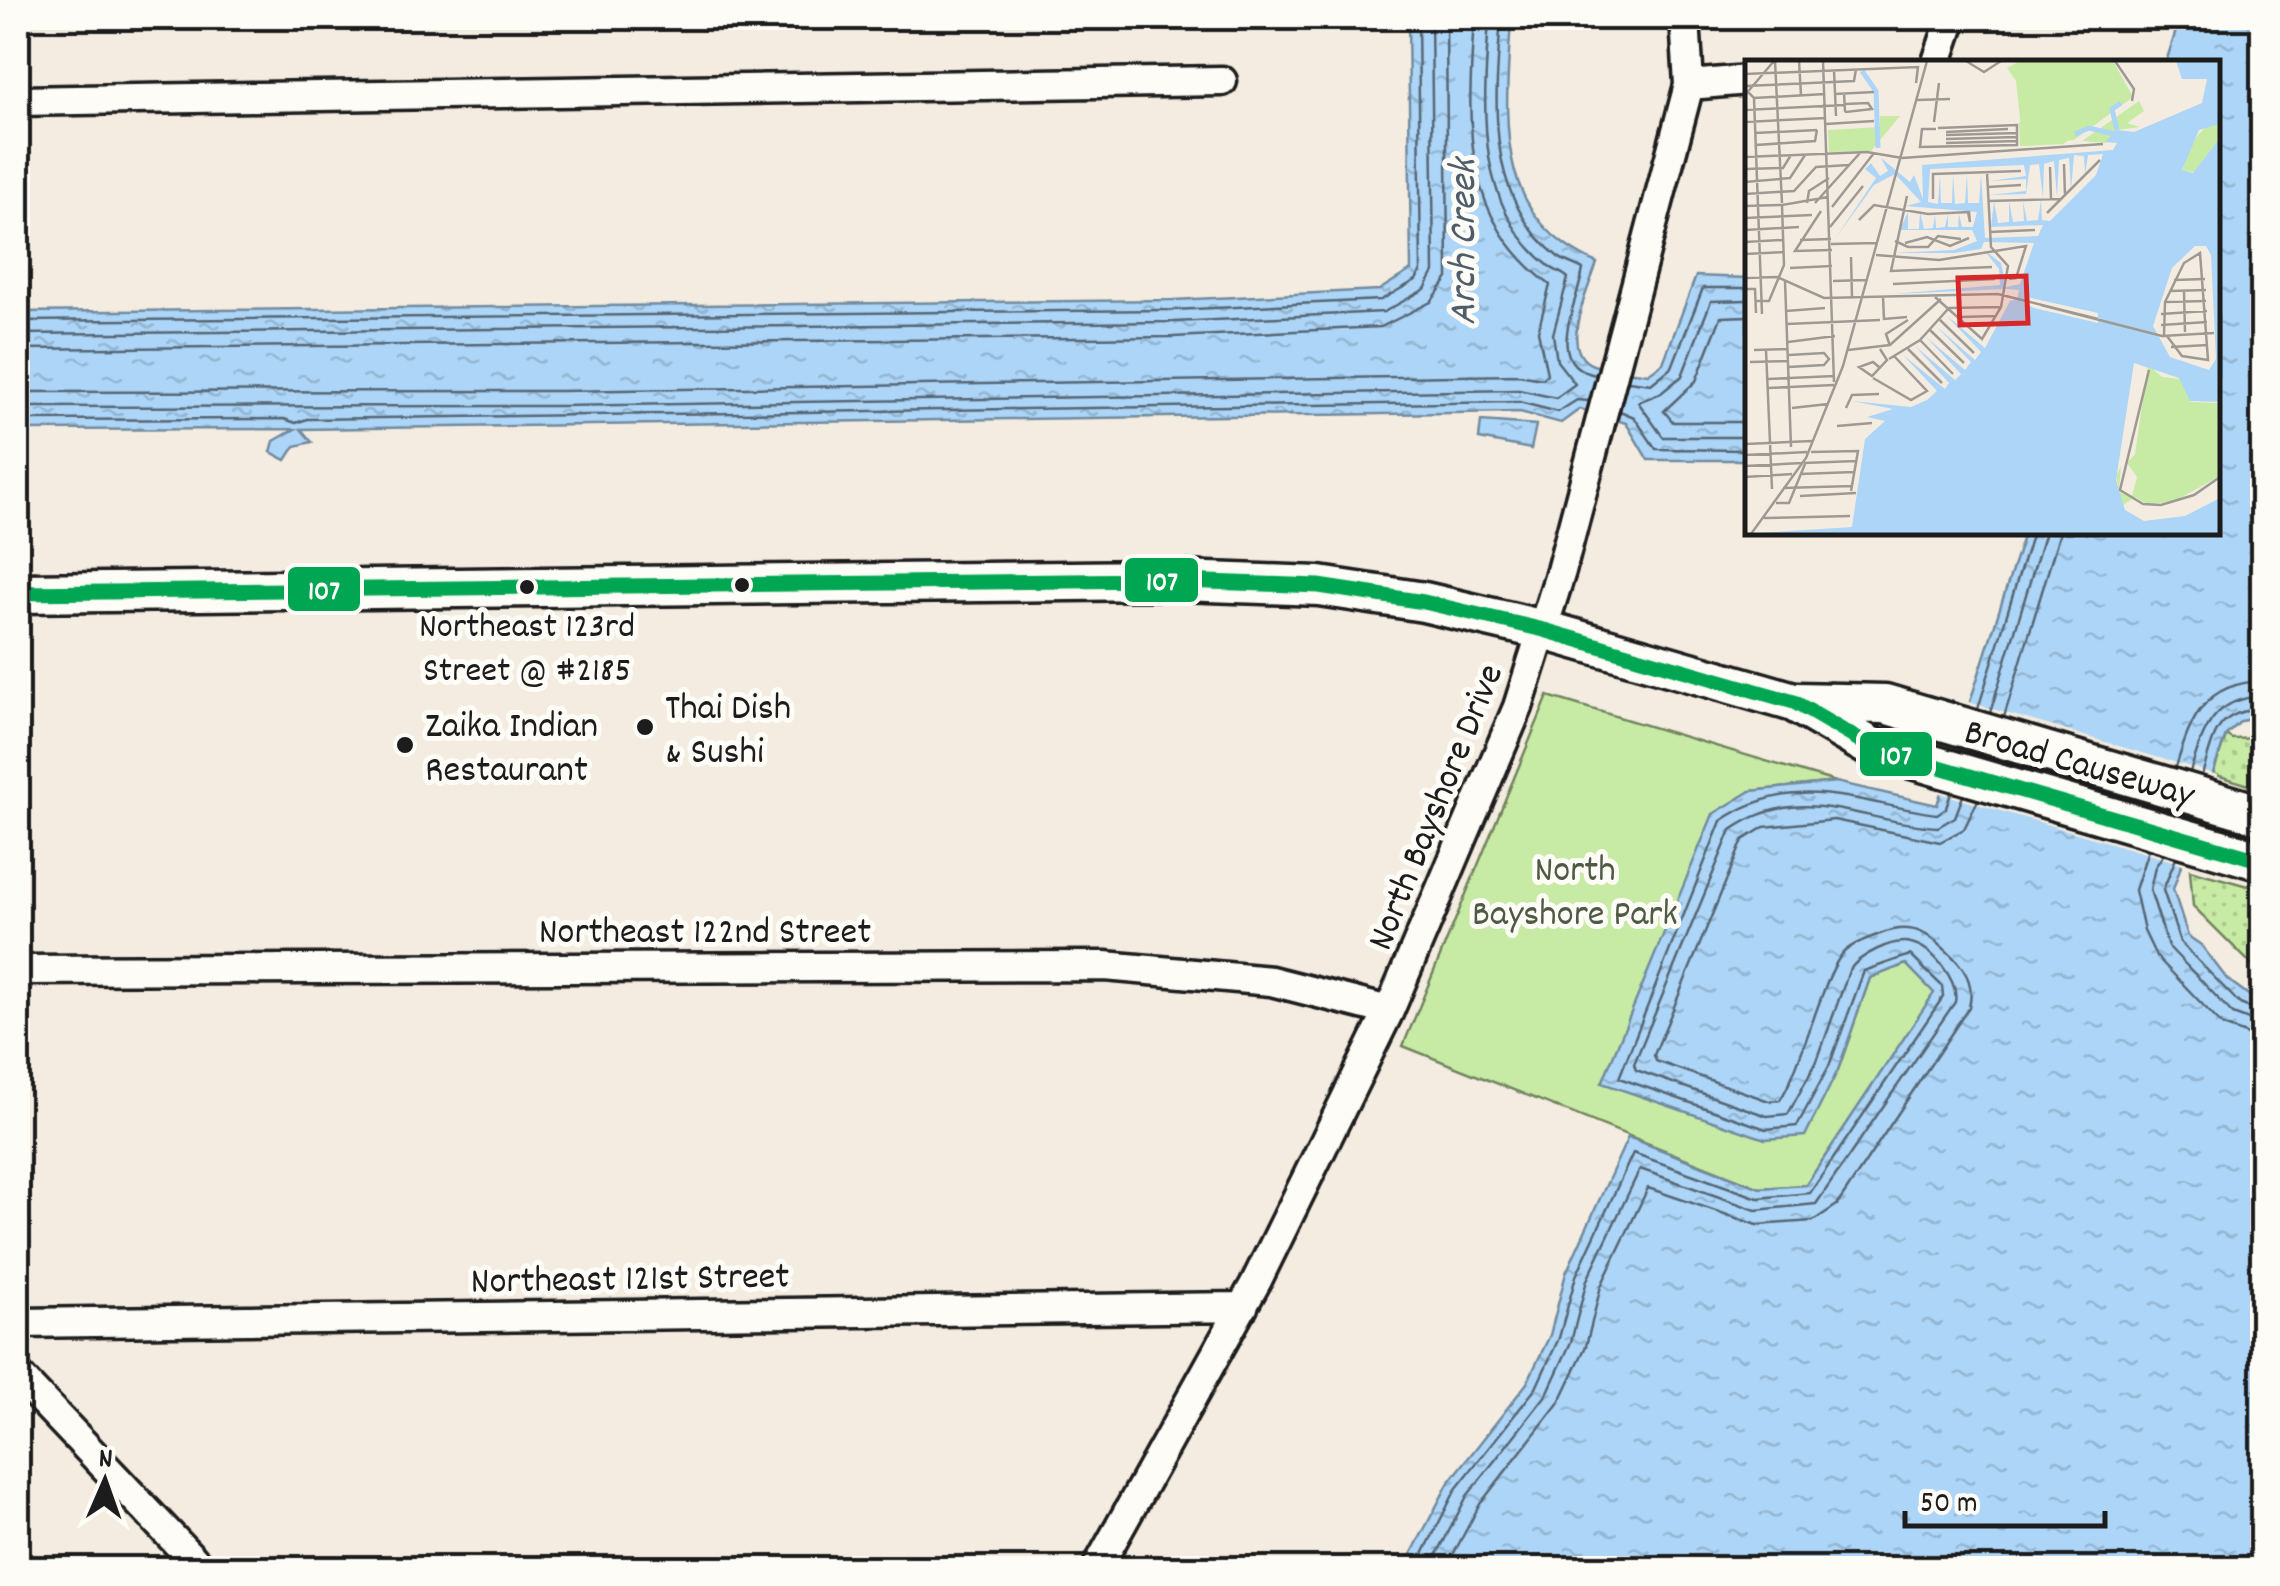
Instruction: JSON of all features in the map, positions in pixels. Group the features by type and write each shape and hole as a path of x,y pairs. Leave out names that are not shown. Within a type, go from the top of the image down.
{"main road":[{"path":"18,592 1241,580 1392,597 1544,630 1794,702"},
{"name":"Broad Causeway","path":"1794,702 1885,704 2252,812"},
{"name":"Broad Causeway","path":"1794,702 1871,747 2246,856"}],"street":[{"name":"North Bayshore Drive","path":"1097,1568 1243,1308 1389,1011 1505,738 1544,630 1573,529 1689,85 1686,18"},
{"path":"1938,60 1952,18"},
{"path":"1689,85 1745,80"},
{"path":"18,101 1222,81"},
{"name":"Northeast 122nd Street","path":"18,970 1105,966 1271,982 1389,1011"},
{"name":"Northeast 121st Street","path":"18,1322 1243,1308"},
{"path":"18,1375 201,1568"}],"green space":[{"name":"North Bayshore Park","path":"1548,696 1836,782 1751,791 1838,1070 1870,978 1906,964 1935,993 1806,1185 1760,1188 1403,1046"},
{"path":"2226,735 2232,739 2262,738 2262,789 2213,774"},
{"path":"2190,870 2262,890 2262,975 2193,906"}],"water":[{"name":"Arch Creek","path":"1408,18 1511,18 1508,126 1521,190 1538,219 1562,243 1597,263 1578,318 1577,347 1593,365 1648,374 1663,363 1696,276 1745,278 1745,460 1648,460 1626,423 1580,409 1561,423 1520,412 301,429 312,442 295,446 286,460 271,452 274,441 295,429 18,430 18,312 1173,300 1379,290 1411,270"},
{"path":"2180,18 2262,18 2262,717 2241,721 2226,735 2173,889 2188,936 2201,945 2227,979 2262,1005 2262,1568 1404,1568 1448,1484 1527,1383 1550,1335 1566,1273 1628,1137 1760,1188 1806,1185 1934,993 1906,964 1870,978 1838,1070 1805,1136 1765,1139 1602,1083 1713,814 1751,791 1836,782 1937,805 2023,535 2220,535 2220,60 2167,60"},
{"path":"1481,421 1536,425 1531,449 1479,439"}],"pier":[{"path":"1965,701 2218,775 2189,866 1936,792"}],"transit line":[{"name":"107","path":"18,593 1154,580 1319,586 1424,602 1544,630 1794,702 1871,747 2262,861"}],"place":[{"name":"Northeast 123rd Street @ #2185","path":"527,587"},
{"name":"Thai Dish & Sushi","path":"645,727"},
{"name":"Zaika Indian Restaurant","path":"405,745"}]}
